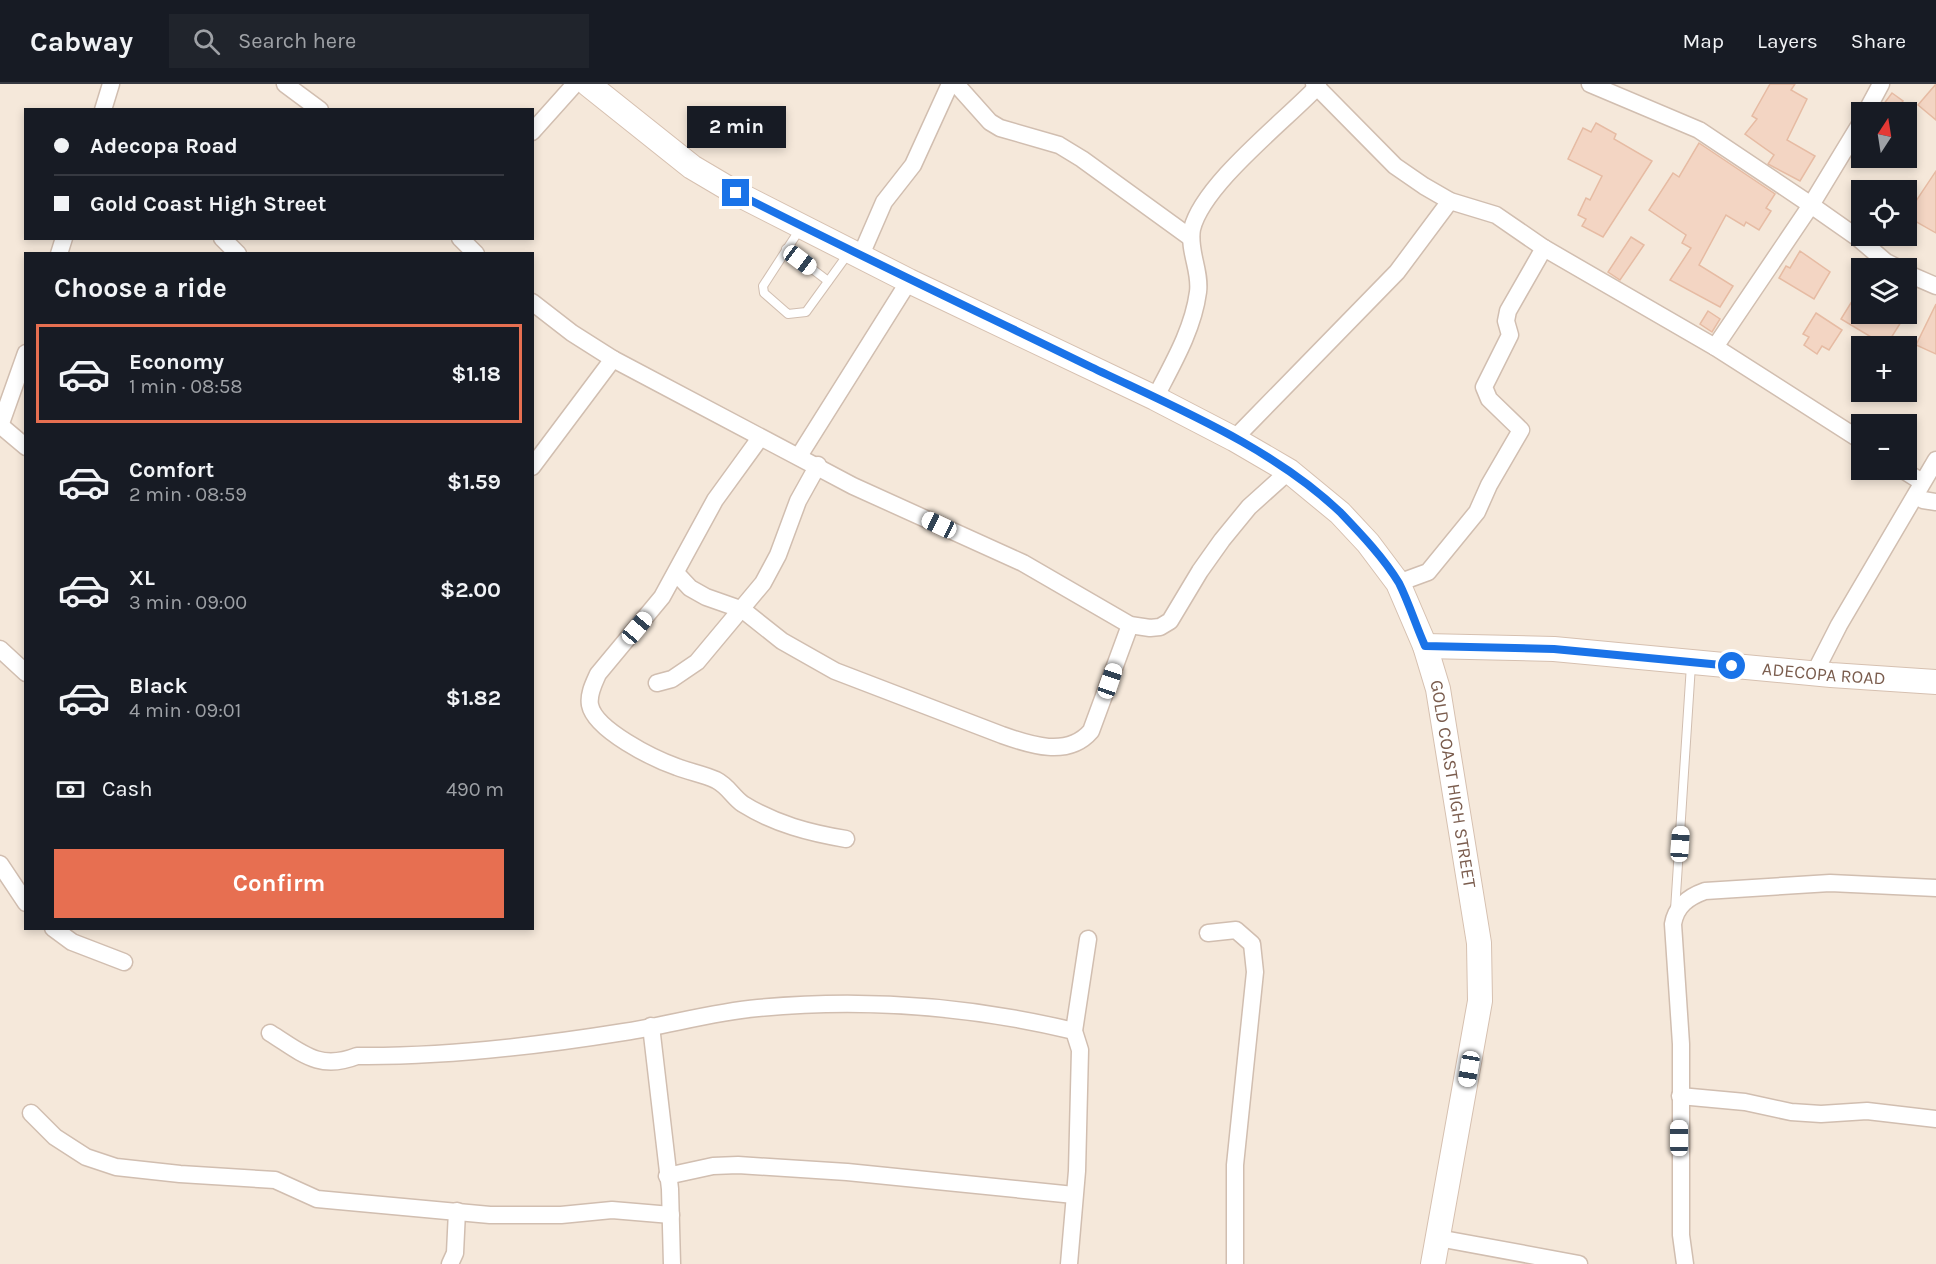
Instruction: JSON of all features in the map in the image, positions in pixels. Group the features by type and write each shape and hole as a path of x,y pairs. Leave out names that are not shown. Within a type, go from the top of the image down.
{"street":[{"path":"104,108 111,84"},
{"path":"285,84 317,108"},
{"path":"534,130 575,84"},
{"name":"GOLD COAST HIGH STREET","path":"588,84 692,167 909,281 1234,438 1289,471 1340,513 1368,543 1398,583 1425,646 1438,689 1479,943 1480,1001 1433,1264"},
{"path":"856,252 884,202 913,165 950,84"},
{"path":"956,84 990,122 1000,128 1059,145 1082,159 1191,238"},
{"path":"1590,84 1699,130 1811,205 1858,238 1881,258"},
{"path":"1871,102 1881,84"},
{"path":"1155,398 1182,344 1198,292 1191,238 1199,212 1210,196 1316,85 1395,166 1450,201 1496,215 1544,248 1715,347 1851,434"},
{"path":"1715,347 1811,205 1851,139"},
{"path":"1234,438 1397,272 1450,201"},
{"path":"224,240 236,252"},
{"path":"462,240 472,252"},
{"path":"1398,583 1428,572 1477,512 1489,485 1521,430 1489,399 1484,387 1510,335 1506,321 1508,311 1544,248"},
{"path":"1917,278 1936,286"},
{"path":"799,456 909,281"},
{"path":"534,304 572,333 613,359 854,486 1023,563 1130,625 1150,628 1160,627 1170,621 1222,540 1249,507 1289,471"},
{"path":"24,359 0,425 24,445"},
{"path":"534,464 613,359"},
{"path":"760,438 715,500 662,597 598,674 590,699 595,716 613,734 668,763 721,783 741,802 780,823 810,834 846,839"},
{"path":"1814,674 1839,624 1936,460"},
{"path":"657,683 672,679 697,662 763,584 798,501 818,465"},
{"path":"1917,479 1922,482"},
{"path":"676,573 690,588 706,597 743,610 782,641 863,684 930,705 1020,742 1048,747 1069,745 1083,740 1091,731 1130,625"},
{"name":"ADECOPA ROAD","path":"1425,646 1554,649 1814,674 1936,682"},
{"path":"0,649 24,671"},
{"path":"0,864 24,900"},
{"path":"1685,1264 1682,1235 1681,1044 1673,924 1675,913 1692,895 1705,891 1830,884 1936,888"},
{"path":"56,930 72,942 124,962"},
{"path":"1208,933 1236,930 1252,944 1255,972 1235,1165 1235,1264"},
{"path":"1069,1264 1080,1050 1074,1031 1088,939"},
{"path":"270,1033 316,1062 342,1062 357,1056 434,1053 525,1045 755,1008 861,1002 956,1010 1074,1031"},
{"path":"651,1026 668,1176 672,1264"},
{"path":"1680,1096 1745,1102 1791,1112 1821,1114 1867,1111 1936,1119"},
{"path":"31,1113 55,1137 86,1157 116,1167 275,1180 317,1199 532,1216 612,1210 671,1215"},
{"path":"668,1176 713,1166 738,1165 848,1172 1074,1195"},
{"path":"450,1264 455,1253 457,1211"},
{"path":"1438,1238 1576,1264"}],"lane":[{"path":"802,226 763,286 764,293 789,314 806,312 828,281 856,252"},
{"path":"786,249 828,281"},
{"path":"1675,913 1691,662"}],"shaded area":[{"path":"0,84 1936,84 1936,1264 0,1264"}],"building":[{"path":"1770,84 1795,84 1791,90 1807,99 1787,140 1815,156 1800,181 1768,164 1774,155 1745,134 1757,119 1752,116"},
{"path":"1936,84 1936,120 1918,105"},
{"path":"1892,93 1903,101 1902,102 1885,102"},
{"path":"1596,123 1616,134 1614,139 1652,161 1603,237 1582,226 1586,219 1578,215 1586,198 1590,200 1602,176 1568,159 1583,128 1591,132"},
{"path":"1699,143 1775,194 1766,208 1771,211 1759,230 1746,222 1744,226 1726,215 1699,265 1733,286 1720,307 1670,280 1691,248 1682,243 1686,235 1649,210 1673,173 1679,177"},
{"path":"1936,171 1936,233 1917,222 1917,200"},
{"path":"1631,237 1644,245 1620,280 1608,272"},
{"path":"1800,251 1830,272 1814,299 1779,278 1786,266 1790,268"},
{"path":"1851,303 1851,324 1900,324 1892,336 1869,336 1841,319"},
{"path":"1936,304 1936,354 1917,345"},
{"path":"1708,311 1720,319 1712,332 1700,324"},
{"path":"1816,313 1842,330 1829,350 1822,346 1817,354 1804,345 1809,337 1803,334"}],"route":[{"path":"736,193 909,281 1155,398 1234,438 1289,471 1340,513 1368,543 1399,583 1425,646 1554,649 1732,666"}]}
